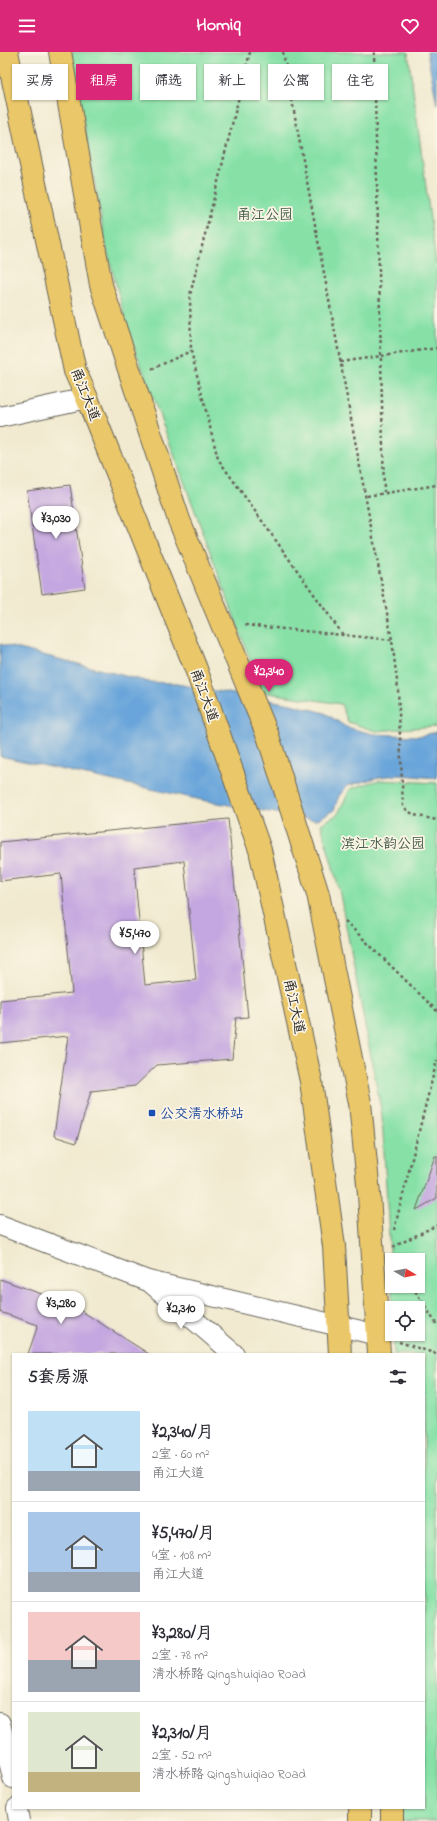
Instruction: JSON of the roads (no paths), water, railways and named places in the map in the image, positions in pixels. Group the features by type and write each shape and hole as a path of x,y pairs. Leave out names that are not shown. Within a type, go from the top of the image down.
{"main road":[{"name":"甬江大道","path":"7,52 75,371 196,669 260,850 311,1080 334,1246 340,1353"},
{"path":"60,52 101,285 179,520 268,736 318,894 360,1103 369,1194 378,1344"},
{"path":"360,1809 360,1821"},
{"path":"392,1809 392,1821"}],"street":[{"path":"0,417 87,398"},
{"path":"0,1225 148,1281 338,1326 378,1344"},
{"path":"148,1281 233,1353"},
{"path":"0,1723 12,1774"},
{"path":"17,1809 19,1821"}],"water":[{"path":"427,52 437,52 437,105"},
{"path":"0,644 149,682 171,683 291,704 325,713 346,727 373,734 419,736 437,732 437,778 400,775 379,777 347,786 339,796 334,810 316,820 206,801 0,756"}],"place":[{"name":"公交清水桥站","path":"152,1113"}],"park label":[{"name":"甬江公园","path":"265,214"},
{"name":"滨江水韵公园","path":"383,843"}]}
